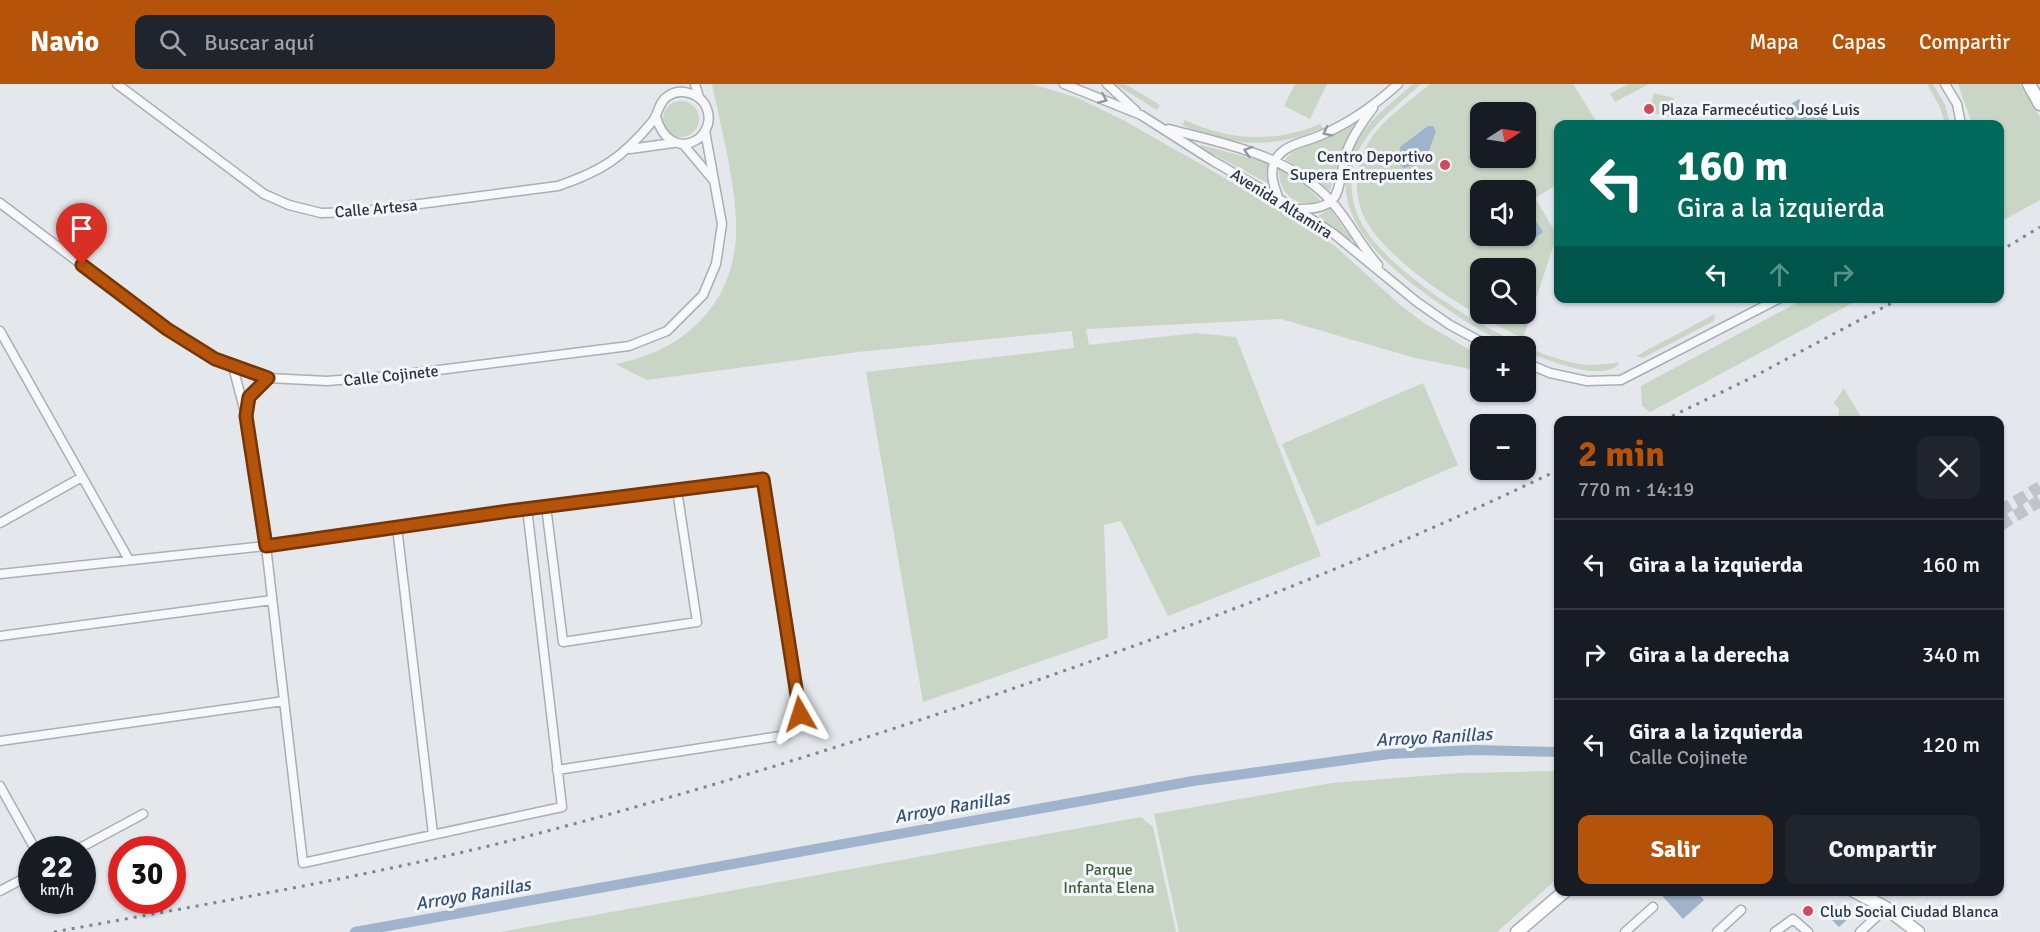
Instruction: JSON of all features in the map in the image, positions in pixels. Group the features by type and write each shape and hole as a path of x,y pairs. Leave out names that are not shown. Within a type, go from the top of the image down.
{"main road":[{"path":"2029,84 2040,104"},
{"path":"1519,931 1558,896"},
{"path":"1863,896 1886,908 1918,932"}],"street":[{"name":"Calle Artesa","path":"117,84 264,194 289,205 321,213 358,212 558,186 584,177 629,149 656,117"},
{"path":"673,84 669,94 660,104 656,117 660,133 673,143 683,144 696,140 705,131 709,120 707,108 699,97 695,84"},
{"name":"Avenida Altamira","path":"1064,84 1141,115 1212,161 1296,208 1334,234 1396,286 1449,325 1470,336"},
{"name":"Avenida Altamira","path":"1107,84 1141,115"},
{"path":"1296,208 1316,209 1332,202 1341,186 1346,153 1358,127 1377,103 1398,84"},
{"path":"1945,84 1957,104 1960,120"},
{"path":"669,94 688,92 699,97"},
{"path":"1278,197 1272,178 1275,160 1294,145 1328,132 1377,103"},
{"name":"Avenida Altamira","path":"1162,127 1275,160 1307,180 1332,202 1363,249 1396,286"},
{"name":"Calle Cojinete","path":"0,203 167,329 215,359 233,367 268,378 327,381 392,376 629,346 667,331 703,295 716,264 722,224 705,131"},
{"name":"Calle Artesa","path":"629,149 673,143"},
{"path":"683,144 716,184"},
{"path":"1536,367 1550,373 1587,381 1621,380 1770,303"},
{"path":"0,331 129,560"},
{"path":"233,367 246,416 266,546 303,863 562,807 526,508"},
{"path":"246,416 249,397 268,378"},
{"path":"0,523 82,477"},
{"path":"0,574 266,546 526,508 763,479 800,714 787,735 557,770"},
{"path":"546,506 563,642 697,622 677,490"},
{"path":"397,527 433,834"},
{"path":"0,636 273,600"},
{"path":"0,741 284,701"},
{"path":"0,786 29,836"},
{"path":"96,839 143,814"},
{"path":"0,891 18,881"},
{"path":"1625,932 1653,907"},
{"path":"1860,932 1886,908"},
{"path":"1717,932 1741,910"},
{"path":"1775,932 1793,920 1808,932"}],"green space":[{"path":"712,84 1032,84 1078,98 1123,120 1299,220 1335,246 1399,304 1424,323 1470,350 1470,369 1415,358 1281,319 1086,329 1089,345 1196,333 1236,337 1321,556 1168,616 1121,521 1104,525 1108,638 923,702 866,372 1074,348 1072,331 858,352 647,380 615,364 665,347 686,333 704,316 719,296 729,274 735,248 735,203 727,152"},
{"path":"1115,84 1125,84 1160,105 1157,110"},
{"path":"1295,84 1327,84 1310,119 1284,106"},
{"path":"1413,84 1421,84 1380,121 1363,142 1357,154 1352,183 1353,199 1358,215 1365,229 1381,249 1429,291 1470,317 1470,324 1398,272 1362,233 1351,211 1346,187 1348,162 1361,135 1378,114"},
{"name":"Centro Deportivo Supera Entrepuentes","path":"1430,84 1573,84 1596,120 1554,120 1554,186 1536,197 1536,180 1470,180 1470,246 1536,246 1536,200 1554,230 1554,244 1536,299 1536,258 1470,258 1470,310 1417,274 1381,241 1363,215 1357,185 1360,164 1367,145 1387,120"},
{"path":"1628,84 1649,84 1615,102 1610,94"},
{"path":"1927,84 1933,84 1945,105 1949,120 1944,120 1940,107"},
{"path":"1958,84 2020,84 2040,117 2040,200 2004,220 2004,120 1971,120"},
{"path":"1654,93 1674,98 1669,117 1649,112"},
{"path":"681,101 694,106 699,119 694,132 681,137 668,132 663,119 668,106"},
{"path":"1185,120 1218,132 1252,137 1286,134 1320,124 1323,128 1288,139 1252,143 1217,138 1199,132 1182,125"},
{"path":"1353,123 1355,125 1341,151 1330,191 1285,159 1294,151 1322,140"},
{"path":"1201,145 1269,163 1269,184 1200,147"},
{"path":"1281,169 1305,185 1321,201 1305,203 1291,198 1282,186 1279,170"},
{"path":"1330,209 1352,239 1350,241 1318,216"},
{"path":"1797,303 1853,303 1650,412 1642,406 1641,386"},
{"path":"1715,314 1714,321 1643,358 1636,356"},
{"path":"1470,324 1481,324 1504,336 1491,336"},
{"name":"Centro Deportivo Supera Entrepuentes","path":"1495,324 1528,324 1524,336"},
{"path":"1536,350 1585,365 1619,362 1617,366 1608,370 1598,371 1563,365 1536,355"},
{"path":"1423,383 1458,465 1317,526 1282,444"},
{"path":"1844,388 1861,416 1838,416 1839,409 1834,403"},
{"path":"1554,771 1554,882 1497,932 1179,932 1154,814 1332,783 1461,773"},
{"name":"Parque Infanta Elena","path":"1141,817 1153,827 1176,932 500,932"}],"water":[{"path":"1799,99 1810,116 1821,110 1827,120 1786,120 1780,111"},
{"path":"1428,126 1433,126 1436,131 1425,162 1404,168 1400,165 1400,147"},
{"path":"1536,221 1543,232 1536,237"},
{"path":"1662,896 1700,896 1704,900 1683,919"},
{"path":"1832,904 1842,915 1848,910 1852,915 1839,927 1824,912"}],"waterway":[{"name":"Arroyo Ranillas","path":"355,932 1193,781 1389,754 1475,750 1554,752"}],"tunnel":[{"path":"2004,509 2040,487"},
{"path":"2004,523 2040,501"}],"railway":[{"path":"2004,249 2040,227"},
{"path":"1672,416 1753,377 1892,303"},
{"path":"54,932 284,890 456,854 578,823 772,767 1029,683 1230,610 1363,558 1554,472"}],"place":[{"name":"Plaza Farmecéutico José Luis","path":"1649,109"},
{"name":"Centro Deportivo Supera Entrepuentes","path":"1445,165"},
{"name":"Club Social Ciudad Blanca","path":"1808,911"}],"route":[{"path":"82,265 167,329 215,359 268,378 249,397 246,416 266,546 509,511 763,479 796,674 800,714"}]}
